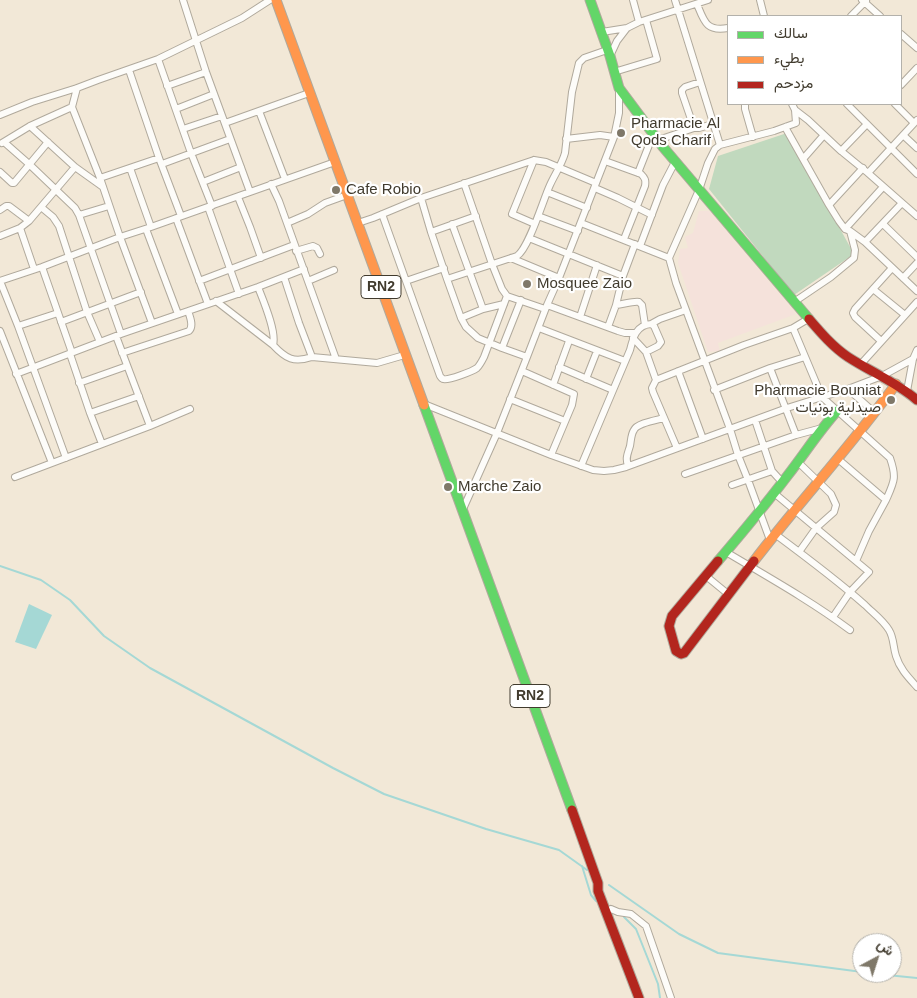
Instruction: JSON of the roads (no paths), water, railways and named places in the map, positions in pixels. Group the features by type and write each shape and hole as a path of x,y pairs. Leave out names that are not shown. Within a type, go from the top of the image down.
{"main road":[{"name":"RN2","path":"276,0 598,882 603,889 647,998"},
{"path":"590,0 619,88 675,162 822,335 838,350 896,384 917,400"},
{"path":"837,411 822,428 760,512 672,616 669,626 678,653 684,653 772,537 860,432 896,384"},
{"name":"RN2","path":"598,882 598,891 639,998"}],"street":[{"path":"184,0 206,72 250,192"},
{"path":"0,115 32,102 158,59 242,18 270,0"},
{"path":"633,0 639,22"},
{"path":"675,0 720,145"},
{"path":"602,32 627,28 639,22 708,0"},
{"path":"760,0 764,15"},
{"path":"852,15 865,1 879,15"},
{"path":"697,4 707,25 718,29 727,28"},
{"path":"614,72 657,59 646,20"},
{"path":"447,279 521,254 565,152 578,63 584,58 608,53 627,28"},
{"path":"902,35 917,48"},
{"path":"158,59 203,182 238,294"},
{"path":"902,84 917,69"},
{"path":"129,70 208,304"},
{"path":"167,86 206,72"},
{"path":"694,128 682,90 685,87 700,82"},
{"path":"77,88 72,106 152,323"},
{"path":"463,510 528,357 614,137 619,113 619,88"},
{"path":"176,109 214,94"},
{"path":"225,123 309,94"},
{"path":"745,105 753,136"},
{"path":"848,105 917,174"},
{"path":"829,205 916,121 896,105"},
{"path":"72,106 30,126 2,143 30,164 76,208 110,303 122,352 150,426"},
{"path":"794,107 841,151 917,216"},
{"path":"794,107 796,123"},
{"path":"259,112 285,179"},
{"path":"183,129 222,116"},
{"path":"808,120 720,145 715,149 669,258 714,390 760,512 772,537 799,552 850,592 879,618 890,630 894,640 895,654 900,666 917,687"},
{"path":"638,173 656,138 713,124"},
{"path":"841,151 867,124"},
{"path":"30,126 75,167 103,187"},
{"path":"786,127 829,205 848,230 865,242 917,291"},
{"path":"566,139 600,135 614,137"},
{"path":"803,159 824,135"},
{"path":"903,135 917,148"},
{"path":"100,178 130,168 192,153 230,139"},
{"path":"1,174 14,183 48,142"},
{"path":"358,223 421,198 534,160 558,167 652,215"},
{"path":"534,160 512,214 534,224"},
{"path":"605,160 638,173 644,176 646,180 624,239"},
{"path":"66,458 0,281 335,162"},
{"path":"608,327 623,276 675,162"},
{"path":"0,236 20,228 28,222 75,167"},
{"path":"203,182 241,167"},
{"path":"130,168 178,314"},
{"path":"464,183 492,264 502,289 507,296 580,316 634,336 646,352 656,380"},
{"path":"271,184 336,359"},
{"path":"848,230 883,187"},
{"path":"547,192 587,208"},
{"path":"286,223 308,214 325,203 347,195"},
{"path":"238,197 261,258"},
{"path":"421,198 447,279 466,327 478,338 528,357"},
{"path":"865,242 902,203"},
{"path":"0,210 9,206 28,222"},
{"path":"79,215 110,206"},
{"path":"41,207 56,221 87,312 100,342"},
{"path":"382,214 442,378 446,379 477,368 484,357 507,296"},
{"path":"431,232 476,216"},
{"path":"538,216 578,231"},
{"path":"581,222 669,258"},
{"path":"452,224 483,309"},
{"path":"883,224 917,257"},
{"path":"20,228 34,269"},
{"path":"794,302 831,277 854,258 855,250 848,230"},
{"path":"529,238 623,276"},
{"path":"199,281 261,258 295,248 313,246 318,248 320,254"},
{"path":"511,258 559,278"},
{"path":"903,278 917,263"},
{"path":"580,316 597,265"},
{"path":"42,267 71,350 70,354 79,383 102,444"},
{"path":"406,281 444,268"},
{"path":"881,341 853,313 892,268"},
{"path":"16,374 118,335 258,287 304,269"},
{"path":"308,281 334,270"},
{"path":"284,277 312,356"},
{"path":"258,287 270,319 274,338 273,345"},
{"path":"873,289 904,315"},
{"path":"61,322 141,292"},
{"path":"502,348 520,300"},
{"path":"216,301 273,345 286,358 293,360 302,360 312,356 377,363 401,356 405,352"},
{"path":"616,304 640,302 648,324"},
{"path":"861,364 917,302"},
{"path":"461,318 483,309 504,304"},
{"path":"581,466 634,336 648,324 686,310"},
{"path":"122,352 189,331 192,325 188,311"},
{"path":"18,326 58,312"},
{"path":"677,448 653,392 652,388 656,380 792,328 808,319"},
{"path":"646,352 658,346 661,342 654,326 648,324"},
{"path":"539,328 625,362"},
{"path":"792,328 822,397 890,458 894,480 856,561"},
{"path":"0,331 52,464"},
{"path":"553,385 569,341"},
{"path":"907,391 913,359 917,350"},
{"path":"586,379 597,352"},
{"path":"714,390 770,368 805,357"},
{"path":"424,404 551,455 593,470 604,471 614,470 787,408 848,389 882,376 913,359"},
{"path":"79,383 127,366"},
{"path":"560,367 613,390"},
{"path":"770,368 796,434"},
{"path":"522,371 574,394 572,405 551,455"},
{"path":"678,372 703,439"},
{"path":"848,389 875,413"},
{"path":"90,413 138,396"},
{"path":"510,399 565,421"},
{"path":"15,477 190,409"},
{"path":"628,465 626,456 633,430 640,425 664,418"},
{"path":"755,420 772,471 782,482"},
{"path":"685,474 796,434 822,428"},
{"path":"838,459 886,500"},
{"path":"798,462 832,494 836,505 834,512 816,528 799,552"},
{"path":"732,485 772,471"},
{"path":"774,493 869,572 850,592 833,618"},
{"path":"726,552 779,583 850,630"},
{"path":"706,576 728,594"},
{"path":"611,909 630,914 646,926 671,998"}],"water":[{"path":"29,604 52,615 36,649 15,642"}],"waterway":[{"path":"0,566 41,580 70,600 104,636 150,668 333,768 384,794 486,829 559,850 587,870"},
{"path":"582,866 591,895 596,901"},
{"path":"609,885 679,934 718,953 852,971"},
{"path":"624,917 636,929 658,984 660,998"},
{"path":"902,976 917,978"}],"place":[{"name":"Pharmacie Al Qods Charif","path":"621,133"},
{"name":"Cafe Robio","path":"336,190"},
{"name":"Mosquee Zaio","path":"527,284"},
{"name":"Pharmacie Bouniat صيدلية بونيات","path":"891,400"},
{"name":"Marche Zaio","path":"448,487"}]}
